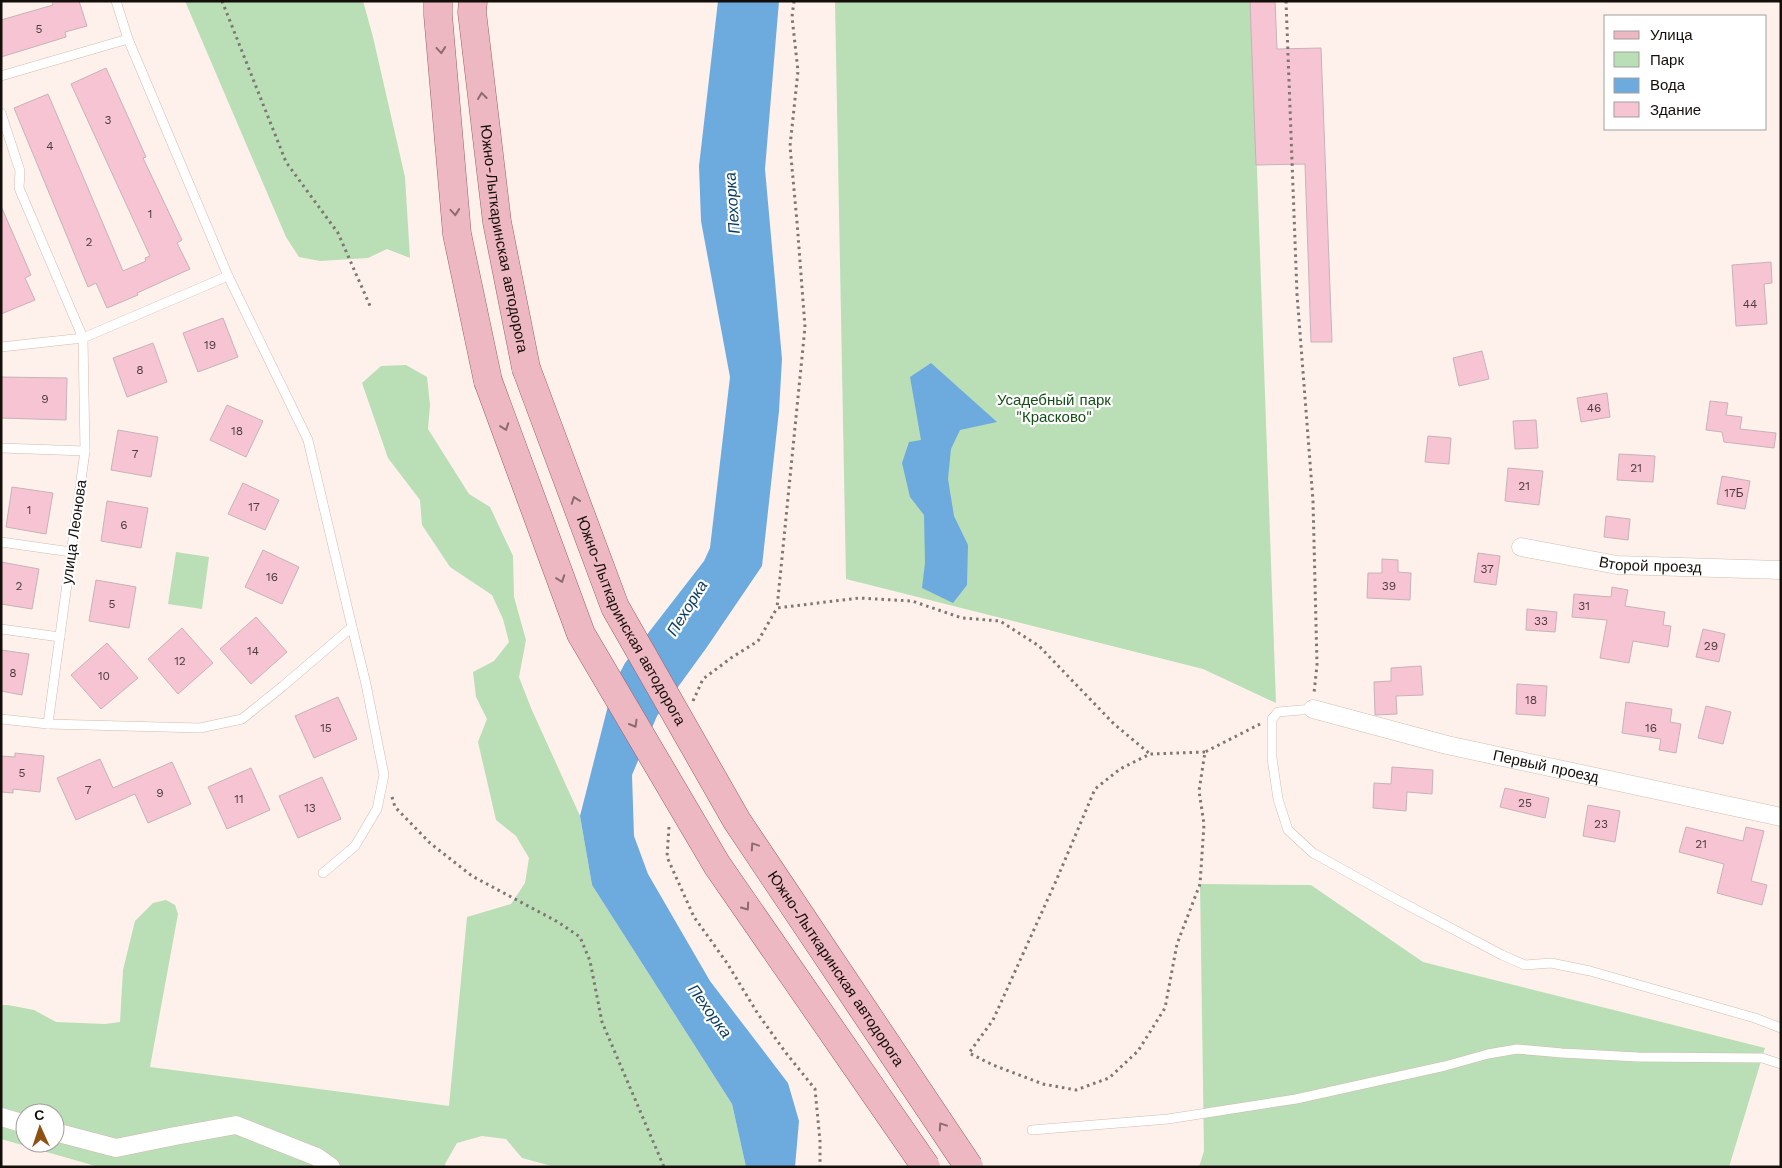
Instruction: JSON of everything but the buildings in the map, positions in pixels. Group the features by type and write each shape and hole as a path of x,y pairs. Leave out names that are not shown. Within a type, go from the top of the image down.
{"main road":[{"path":"438,1 457,234 488,381 582,634 717,865 926,1167"},
{"name":"Южно-Лыткаринская автодорога","path":"473,1 472,12 497,222 526,368 615,607 738,822 969,1167"}],"street":[{"name":"Второй проезд","path":"1521,547 1617,565 1781,570"},
{"name":"Первый проезд","path":"1313,709 1447,745 1781,816"},
{"path":"1,1117 15,1121"},
{"path":"65,1135 116,1148 236,1125 317,1157 330,1167"}],"lane":[{"path":"116,1 128,39 228,276 308,440 366,684 384,776 377,809 355,846 324,873"},
{"path":"1,76 128,39"},
{"path":"1,113 20,171 19,188 83,338"},
{"path":"1,348 83,338 228,276"},
{"name":"улица Леонова","path":"48,724 85,451 83,338"},
{"path":"1,448 85,451"},
{"path":"1,542 71,552"},
{"path":"1,719 48,724 200,728 242,719 352,626"},
{"path":"1,630 60,637"},
{"path":"1313,709 1278,712 1272,719 1272,758 1278,799 1288,830 1313,852 1410,906 1502,955 1525,965 1551,963 1590,971 1755,1018 1781,1028"},
{"path":"1032,1130 1168,1119 1296,1099 1445,1066 1488,1054 1517,1049 1638,1057 1762,1058 1781,1064"}],"path":[{"path":"222,1 286,162 338,232 370,308"},
{"path":"794,1 792,17 798,71 790,146 798,222 805,327 777,608 859,598 912,601 962,618 1000,621 1039,646 1114,724 1150,754"},
{"path":"1286,1 1297,294 1313,501 1317,665 1313,709"},
{"path":"1205,752 1198,791 1204,824 1200,884 1177,944 1165,1008 1138,1051 1109,1078 1076,1090 1043,1084 993,1065 969,1053 993,1020 1095,789 1120,769 1150,754 1205,752 1272,719"},
{"path":"384,776 396,807 430,843 472,876 558,922 580,937 590,961 602,1022 664,1167"}],"green space":[{"path":"185,1 363,1 405,177 410,258 387,249 368,258 320,261 299,257 286,237"},
{"name":"Усадебный парк \"Красково\"","path":"835,1 1251,1 1276,703 1203,669 846,579"},
{"path":"406,365 427,377 430,405 428,429 469,494 490,507 513,556 514,597 526,640 519,677 580,816 592,885 732,1104 746,1167 555,1167 522,1158 506,1139 482,1136 457,1143 445,1164 446,1167 99,1167 50,1153 65,1153 65,1103 15,1103 15,1143 1,1139 1,1005 34,1010 56,1022 105,1024 120,1022 123,970 135,921 153,903 166,900 175,905 178,914 150,1067 449,1106 467,917 511,904 525,883 529,858 516,836 496,820 478,742 487,719 476,697 473,672 494,661 509,642 503,619 492,595 450,567 422,525 420,500 388,458 362,383 381,366"},
{"path":"176,552 209,557 202,609 168,604"},
{"path":"1200,884 1311,885 1423,962 1765,1048 1729,1167 1199,1167 1204,1151"}],"water":[{"name":"Пехорка","path":"718,1 779,1 765,169 782,359 779,411 762,566 657,716 632,775 634,836 648,874 710,981 788,1083 799,1121 795,1167 746,1167 732,1104 592,885 580,816 613,686 625,663 704,561 710,548 730,377 701,221 699,166"},
{"path":"931,363 997,422 960,430 951,449 948,479 954,516 968,545 967,585 953,603 922,588 925,563 924,515 910,497 902,463 909,442 921,440 910,377"}]}
